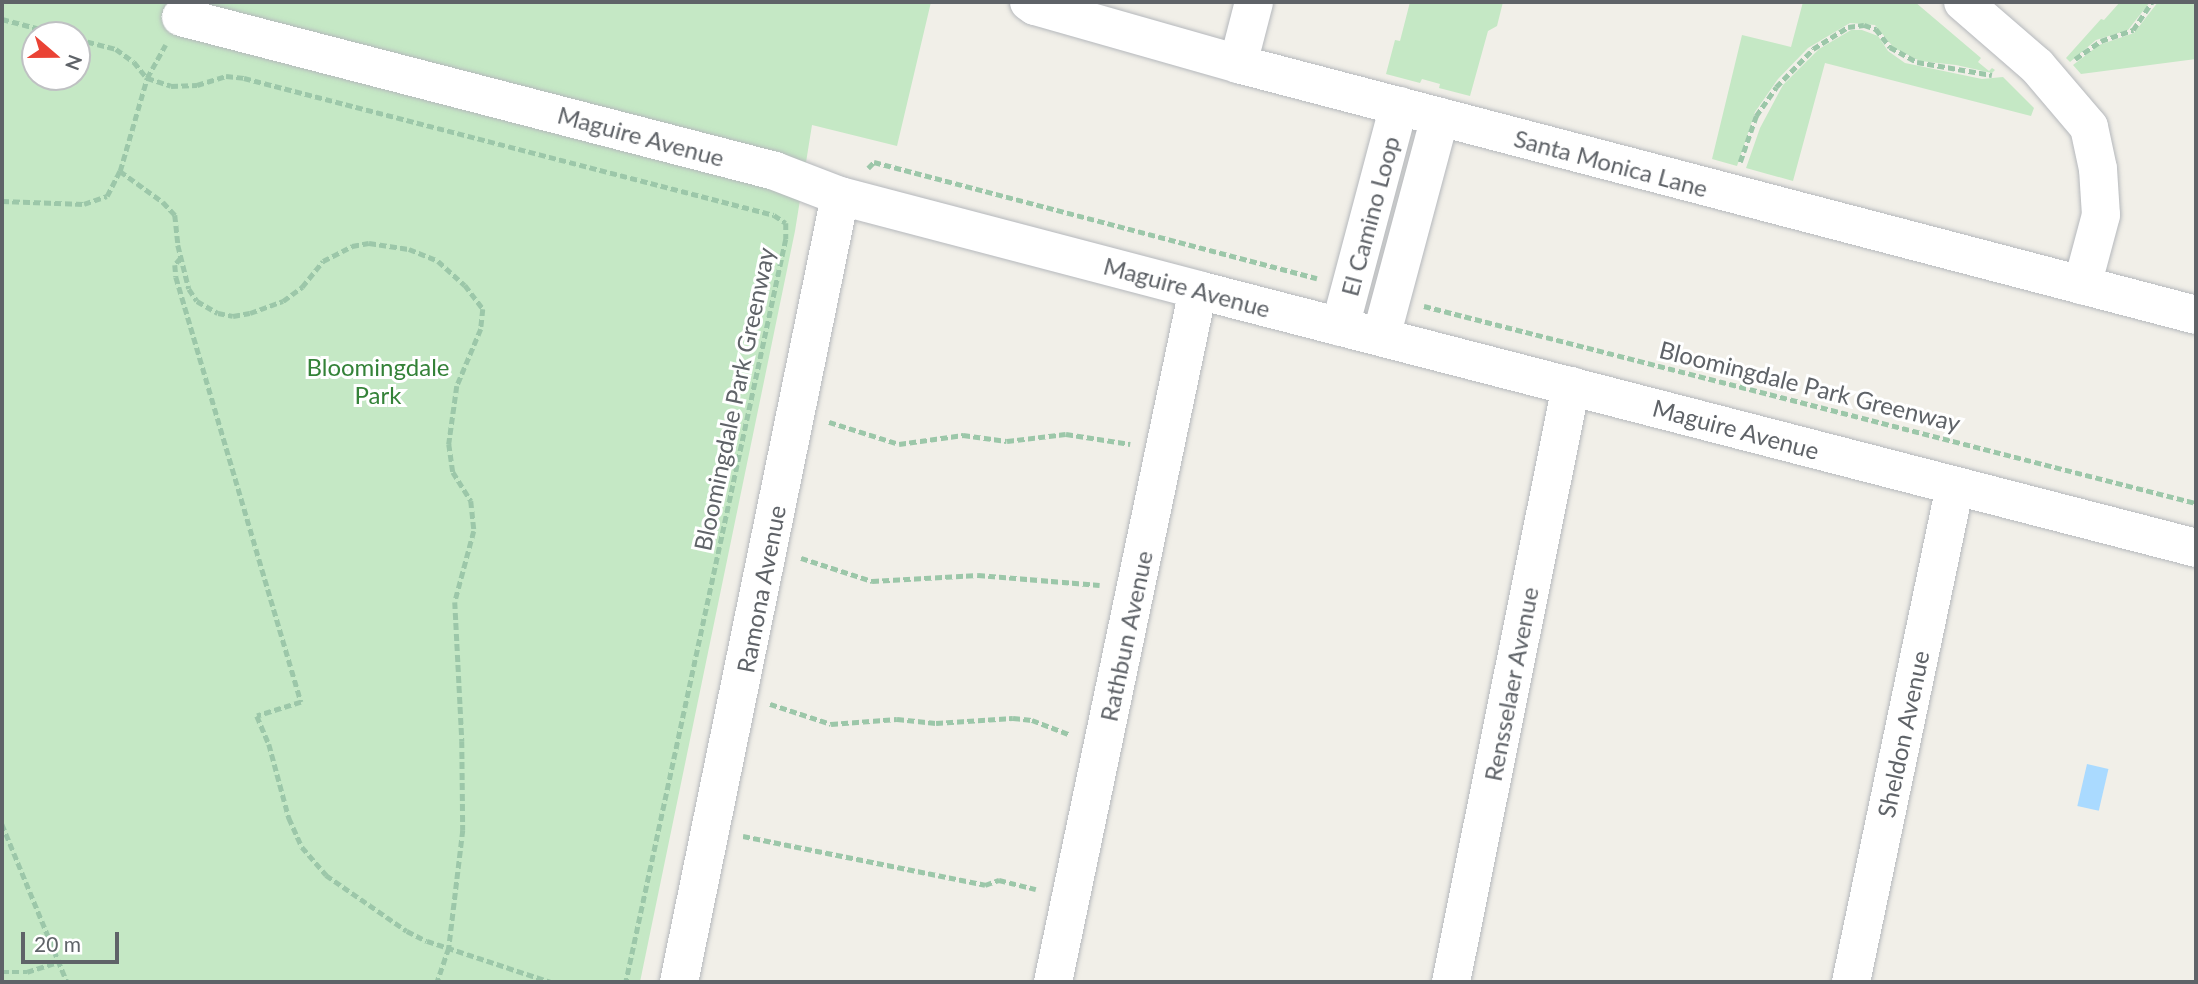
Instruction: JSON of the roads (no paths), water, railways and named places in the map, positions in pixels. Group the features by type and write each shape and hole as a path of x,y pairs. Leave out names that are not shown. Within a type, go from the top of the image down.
{"street":[{"name":"Santa Monica Lane","path":"1029,2 1035,6 1238,64 2196,315"},
{"path":"1238,64 1254,2"},
{"path":"1963,2 2037,66 2089,127 2098,169 2101,215 2082,286"},
{"name":"Maguire Avenue","path":"181,17 775,171 840,196 2196,548"},
{"name":"El Camino Loop","path":"1340,327 1399,106"},
{"name":"El Camino Loop","path":"1381,337 1440,117"},
{"name":"Ramona Avenue","path":"679,982 840,196"},
{"name":"Rathbun Avenue","path":"1053,982 1198,290"},
{"name":"Rensselaer Avenue","path":"1451,982 1571,386"},
{"name":"Sheldon Avenue","path":"1851,982 1955,486"}],"water":[{"path":"2087,764 2108,769 2099,811 2077,806"}],"park label":[{"name":"Bloomingdale Park","path":"378,381"}]}
